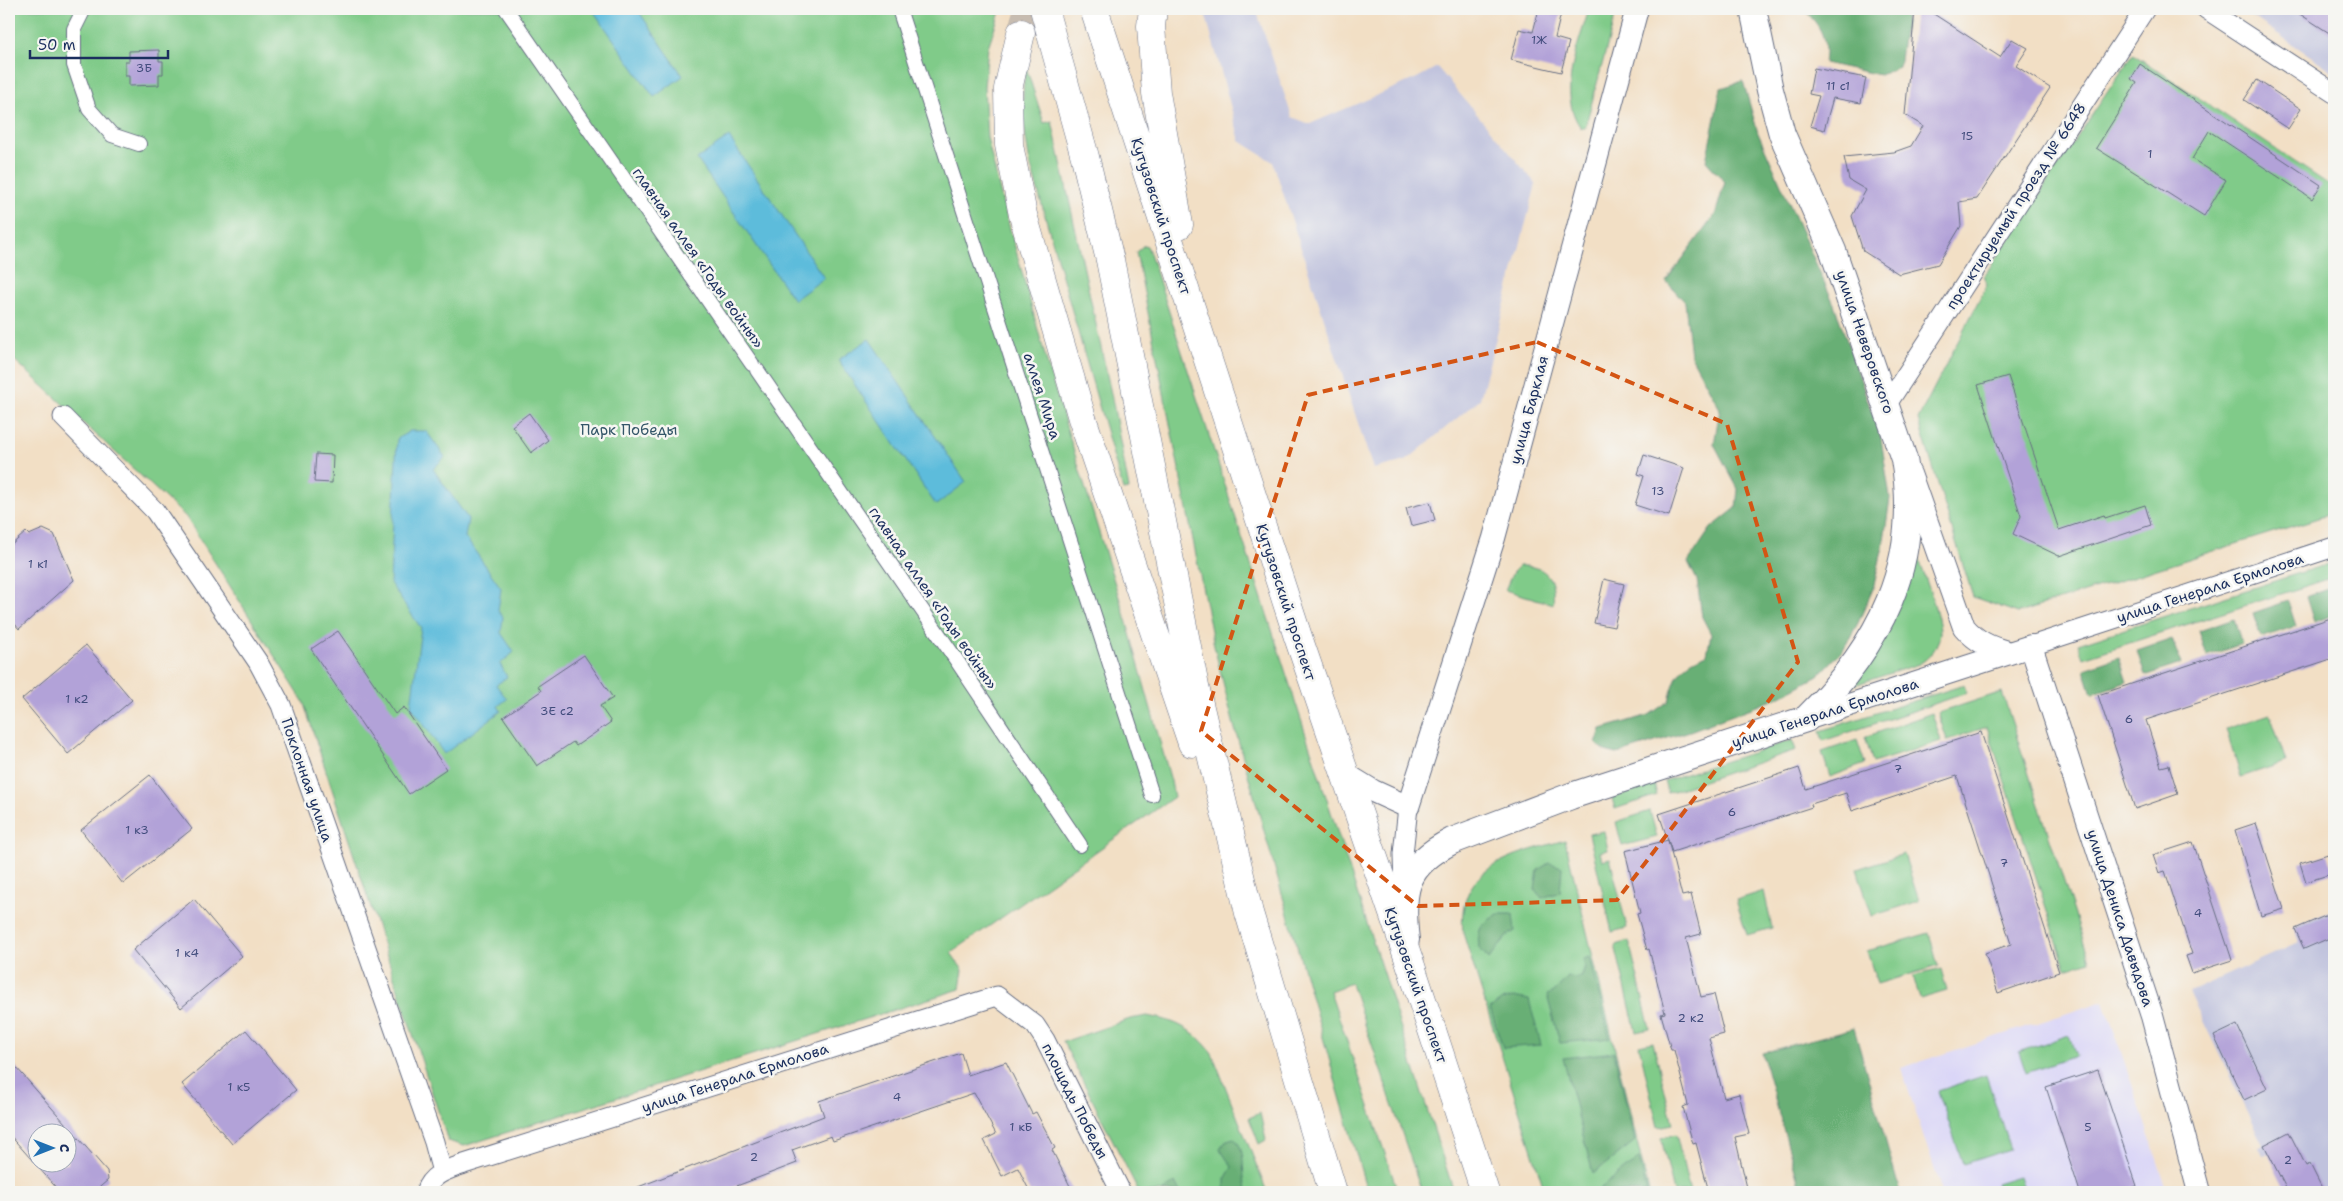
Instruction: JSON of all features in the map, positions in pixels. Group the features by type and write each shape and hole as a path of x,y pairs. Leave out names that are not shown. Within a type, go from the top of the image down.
{"main road":[{"path":"1044,9 1085,157 1110,260 1195,687 1249,912"},
{"name":"Кутузовский проспект","path":"1094,9 1342,772 1409,960 1485,1192"},
{"path":"1153,9 1151,26 1156,93 1178,220 1210,365"},
{"name":"улица Неверовского","path":"1752,11 1782,134 1834,251 1904,459"},
{"path":"1020,33 1008,89 1009,145 1023,215 1082,418 1249,912 1333,1192"},
{"path":"1806,719 1822,703 1870,642 1893,594 1902,570 1908,534 1909,485 1904,459"},
{"name":"улица Генерала Ермолова","path":"1409,960 1404,901 1413,871 1421,860 1452,841 1580,793 1806,719"}],"street":[{"path":"84,9 74,29 74,66 89,109 112,135 139,144"},
{"name":"главная аллея «Годы войны»","path":"506,9 955,658 1080,845"},
{"name":"аллея Мира","path":"899,9 1152,795"},
{"name":"проектируемый проезд № 6648","path":"1887,404 2145,9"},
{"path":"2206,9 2334,93"},
{"name":"улица Барклая","path":"1408,807 1494,538 1640,12"},
{"name":"Поклонная улица","path":"63,417 155,511 258,662 281,705 434,1142 442,1172"},
{"name":"улица Неверовского","path":"1904,459 1964,627 1973,638 1986,646 2007,652"},
{"name":"улица Генерала Ермолова","path":"1806,719 2334,547"},
{"name":"улица Дениса Давыдова","path":"2031,646 2152,1016 2199,1192"},
{"path":"1342,772 1372,792 1408,807 1403,854 1404,901"},
{"name":"улица Генерала Ермолова","path":"442,1172 997,996 1024,1014"},
{"name":"площадь Победы","path":"1024,1014 1035,1025 1045,1040 1121,1192"},
{"path":"425,1192 428,1183 442,1172"}],"highlighted area":[{"path":"1537,342 1727,424 1798,662 1617,900 1418,906 1201,731 1308,395"}],"shaded area":[{"path":"1204,9 1256,9 1292,117 1310,124 1417,78 1437,67 1536,184 1480,399 1406,461 1373,469 1273,162 1240,141"},
{"path":"2241,9 2334,9 2334,72"},
{"path":"2334,909 2334,1192 2288,1192 2269,1154 2262,1156 2258,1148 2263,1145 2189,992 2299,942 2293,927"},
{"path":"2104,1001 2168,1192 1942,1192 1901,1068"}],"green space":[{"name":"Парк Победы","path":"9,9 1001,9 988,47 984,87 987,137 1002,200 1051,377 1127,623 1174,797 951,953 963,970 960,989 464,1146 448,1141 303,701 186,517 9,355"},
{"path":"1589,9 1617,9 1585,128 1581,128 1574,115 1570,100 1570,85 1575,53"},
{"path":"1803,9 1907,9 1899,67 1880,75 1824,63 1824,39 1814,21"},
{"path":"2133,54 2334,188 2334,513 2018,613 1973,597 1918,419 1987,285 1984,276"},
{"path":"1026,67 1044,123 1052,121 1112,398 1129,489 1123,490 1030,163 1026,139 1023,91"},
{"path":"1743,81 1758,133 1834,304 1881,438 1890,498 1883,547 1873,589 1858,623 1843,650 1818,676 1773,700 1690,731 1617,754 1605,751 1596,744 1601,729 1649,715 1669,701 1680,671 1691,662 1707,654 1711,634 1702,617 1697,580 1688,562 1711,528 1736,508 1738,489 1714,444 1720,409 1691,356 1685,302 1666,281 1715,215 1725,182 1706,161 1721,88"},
{"path":"1144,245 1147,246 1150,253 1454,1192 1422,1192 1351,983 1330,991 1398,1192 1368,1192 1364,1181 1233,722 1214,646 1136,252"},
{"path":"1915,548 1934,604 1939,626 1940,633 1936,647 1919,664 1851,686"},
{"path":"2334,562 2334,577 2083,658 2078,644"},
{"path":"1519,566 1536,568 1547,575 1553,587 1553,604 1505,590 1513,572"},
{"path":"2334,587 2334,615 2314,622 2306,597"},
{"path":"2288,601 2296,626 2261,638 2253,613"},
{"path":"2234,619 2242,644 2207,656 2199,631"},
{"path":"2172,639 2181,664 2145,676 2137,651"},
{"path":"2119,657 2127,682 2092,694 2084,669"},
{"path":"1964,685 1967,693 1823,741 1820,731"},
{"path":"2002,692 2090,961 2066,969 1987,727 1947,740 1938,713"},
{"path":"1932,713 1941,741 1873,763 1865,737"},
{"path":"2270,714 2286,762 2241,777 2226,729"},
{"path":"1792,740 1796,750 1668,793 1664,781"},
{"path":"1857,740 1865,764 1830,777 1822,752"},
{"path":"1654,784 1657,795 1615,809 1612,798"},
{"path":"1650,811 1657,837 1622,846 1616,822"},
{"path":"1604,831 1608,850 1600,852 1602,860 1610,858 1627,928 1612,932 1589,834"},
{"path":"1565,840 1649,1192 1545,1192 1463,933 1463,910 1469,892 1479,878 1492,867 1508,858"},
{"path":"1904,854 1919,901 1872,916 1857,869"},
{"path":"1549,863 1562,867 1560,892 1542,898 1535,890 1538,870"},
{"path":"1764,891 1772,928 1747,935 1736,900"},
{"path":"1498,914 1513,914 1515,931 1507,936 1489,959 1479,948 1479,935 1481,927"},
{"path":"1929,933 1938,966 1877,984 1867,951"},
{"path":"1629,941 1650,1029 1636,1032 1615,945"},
{"path":"1590,957 1610,1038 1560,1043 1547,995 1555,991 1568,977 1578,978 1582,976 1585,967 1583,959"},
{"path":"1941,969 1947,991 1920,999 1913,976"},
{"path":"1513,997 1529,1000 1541,1045 1503,1048 1490,1009 1502,1000"},
{"path":"1147,1016 1167,1020 1184,1027 1199,1038 1212,1053 1267,1192 1139,1192 1063,1042 1130,1019"},
{"path":"1854,1028 1900,1192 1801,1192 1762,1053"},
{"path":"2069,1035 2076,1056 2026,1073 2019,1052"},
{"path":"1653,1042 1673,1124 1658,1127 1639,1045"},
{"path":"1614,1052 1635,1141 1593,1174 1563,1058"},
{"path":"1986,1075 2010,1149 1963,1164 1938,1091"},
{"path":"1260,1113 1266,1140 1259,1144 1249,1118"},
{"path":"1676,1134 1690,1192 1674,1192 1661,1138"},
{"path":"1234,1138 1239,1144 1243,1157 1245,1185 1248,1192 1225,1192 1225,1179 1232,1167 1220,1149 1227,1140"},
{"path":"1639,1158 1647,1192 1597,1191"},
{"path":"2019,1176 2024,1192 1999,1192 1996,1183"},
{"path":"1175,1182 1180,1192 1162,1192"}],"water":[{"path":"592,9 637,9 683,76 654,97"},
{"path":"729,137 824,278 794,300 697,159"},
{"path":"869,339 966,482 936,505 838,360"},
{"path":"410,431 426,431 445,457 433,469 468,519 465,537 501,588 498,611 503,617 501,633 514,652 500,664 507,677 496,685 507,699 498,706 501,711 444,754 411,706 421,628 390,583 397,439"}],"building":[{"path":"1539,9 1562,9 1555,38 1569,42 1561,72 1511,60 1519,29 1533,32"},
{"path":"1915,9 1926,9 2000,57 2012,39 2028,48 2016,66 2050,88 1977,199 1959,202 1961,226 1938,264 1899,274 1863,251 1852,216 1866,190 1849,180 1844,157 1894,152 1911,146 1923,126 1905,115"},
{"path":"2292,9 2334,9 2334,36"},
{"path":"159,50 159,61 163,61 163,74 159,74 159,85 129,86 129,76 125,76 125,61 129,61 129,51"},
{"path":"2140,64 2321,185 2312,199 2209,131 2192,159 2226,180 2204,216 2096,148 2137,83 2131,79"},
{"path":"1814,68 1866,78 1861,103 1833,98 1824,130 1810,126 1819,96 1809,94"},
{"path":"2257,80 2301,109 2288,129 2244,100"},
{"path":"2008,376 2059,530 2104,515 2105,518 2145,505 2151,525 2059,556 2013,534 2021,516 1978,385"},
{"path":"529,413 548,440 531,453 512,426"},
{"path":"316,454 333,455 332,483 314,482"},
{"path":"1644,455 1684,468 1669,516 1635,505 1644,476 1638,474"},
{"path":"1430,502 1435,520 1411,526 1406,508"},
{"path":"43,529 54,534 74,580 19,629 9,617 9,547 26,532 29,535"},
{"path":"1604,579 1624,584 1614,627 1594,623"},
{"path":"2334,617 2334,658 2146,720 2161,767 2169,765 2178,794 2135,809 2098,695"},
{"path":"338,631 395,714 404,707 446,769 409,794 311,649"},
{"path":"86,645 132,700 68,754 22,699"},
{"path":"584,655 613,698 600,706 611,722 576,746 573,742 537,766 503,717 541,691 538,686"},
{"path":"1981,732 2059,972 1998,993 1985,953 2011,944 1957,776 1852,811 1846,793 1811,804 1812,807 1672,852 1659,814 1799,768 1806,789"},
{"path":"150,775 192,829 123,884 81,830"},
{"path":"2256,823 2284,909 2261,916 2235,830"},
{"path":"1668,840 1682,896 1691,894 1701,934 1686,938 1701,997 1714,994 1724,1034 1709,1038 1724,1098 1739,1094 1749,1134 1735,1137 1748,1192 1709,1192 1696,1143 1693,1144 1683,1107 1688,1105 1674,1050 1671,1050 1661,1014 1665,1013 1649,949 1647,950 1637,914 1640,913 1625,851"},
{"path":"2193,842 2232,960 2192,973 2186,956 2192,954 2165,871 2159,873 2153,855"},
{"path":"2328,854 2334,873 2306,882 2300,863"},
{"path":"194,899 242,956 181,1008 133,950"},
{"path":"2334,912 2334,936 2304,949 2295,929"},
{"path":"2237,1025 2267,1089 2244,1100 2214,1036"},
{"path":"246,1030 296,1090 232,1144 182,1084"},
{"path":"961,1053 968,1075 1006,1062 1032,1114 1036,1112 1055,1148 1052,1150 1073,1192 1030,1192 1018,1168 1002,1176 984,1140 996,1134 974,1093 833,1141 831,1136 792,1150 797,1163 721,1192 625,1192 824,1116 819,1101"},
{"path":"9,1059 66,1124 28,1124 28,1156 9,1134"},
{"path":"2098,1070 2137,1186 2117,1192 2080,1192 2046,1087"},
{"path":"2289,1132 2306,1166 2310,1164 2324,1192 2288,1192 2264,1145"},
{"path":"78,1138 107,1171 108,1180 94,1192 60,1192 44,1174 78,1174"}],"tunnel":[{"path":"1021,33 1028,9"}]}
